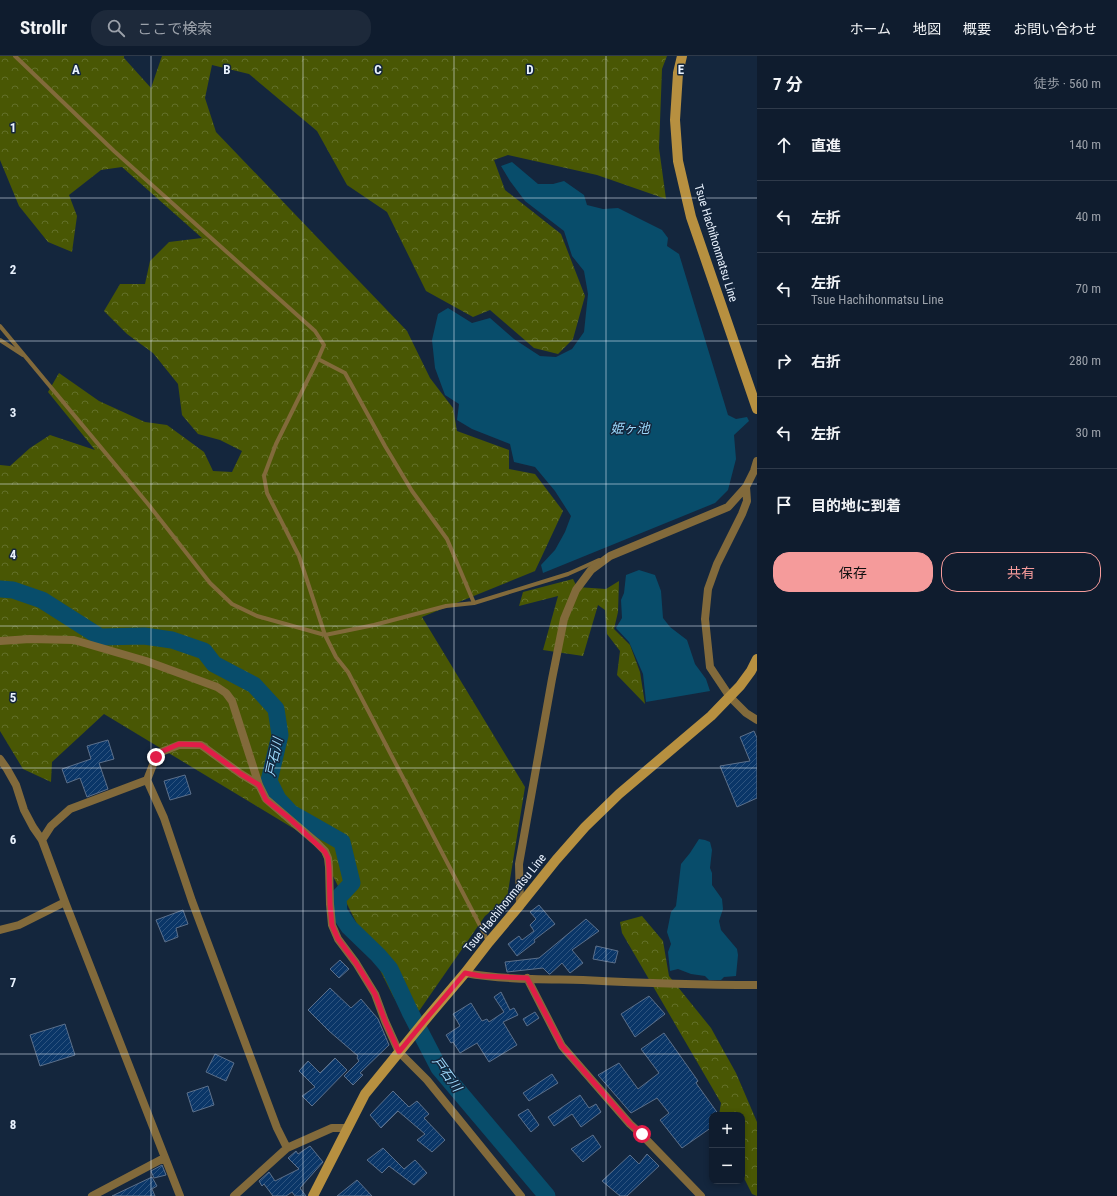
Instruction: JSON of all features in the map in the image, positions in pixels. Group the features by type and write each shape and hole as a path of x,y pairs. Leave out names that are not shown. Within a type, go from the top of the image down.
{"main road":[{"name":"Tsue Hachihonmatsu Line","path":"682,56 678,73 675,120 678,161 692,217 757,409"},
{"name":"Tsue Hachihonmatsu Line","path":"313,1196 365,1094 556,860 585,827 619,794 711,716 730,697 751,671 757,659"}],"street":[{"path":"520,905 519,864 564,619 576,590 591,570 610,556 728,507 746,487 757,461"},
{"path":"746,487 747,500 742,514 717,564 708,589 705,619 710,667 730,697 746,713 757,720"},
{"path":"0,641 30,639 74,640 146,661 217,687 226,693 232,701 259,785 266,800 311,838 325,852 328,858 332,925 338,939 356,963 375,994 385,1021 401,1049 520,1196"},
{"path":"259,785 201,745 179,744 161,752 156,757 147,780 164,818 192,901 277,1128 287,1148"},
{"path":"0,759 16,785 24,810 42,840 180,1196"},
{"path":"42,840 51,826 70,809 147,780"},
{"path":"0,930 18,925 65,902"},
{"path":"465,973 481,976 527,978 708,985 757,985"},
{"path":"527,978 562,1046 630,1124 642,1134 701,1196"},
{"path":"234,1196 287,1148 332,1128 348,1128"},
{"path":"92,1196 164,1158"}],"lane":[{"path":"15,56 114,151 315,331 324,345 276,444 264,476 267,493 299,556 325,635 336,657 348,672 489,942"},
{"path":"0,326 148,504 210,583 232,604 257,616 325,635 374,625 446,606 474,603 568,574 610,556"},
{"path":"0,340 26,358"},
{"path":"318,359 345,373 385,446 412,491 447,539 474,603"}],"green space":[{"path":"0,56 124,56 124,58 151,88 162,56 667,56 662,69 659,148 666,199 597,175 508,155 494,160 505,190 561,234 585,296 573,339 558,354 534,348 490,310 473,317 426,291 387,212 347,185 317,131 249,74 212,65 205,98 216,132 407,331 430,378 453,408 457,431 509,450 509,469 535,474 563,511 535,571 422,617 525,787 507,898 485,916 410,1024 393,996 316,842 104,714 52,762 51,782 23,769 0,731 0,465 10,466 30,448 50,435 95,450 48,392 59,373 99,401 145,422 167,425 204,452 213,471 232,472 242,451 220,440 198,434 182,415 178,384 153,353 127,334 104,311 120,284 145,284 150,261 169,242 202,238 122,167 101,170 69,195 77,216 72,252 48,242 19,206 0,160"},
{"path":"573,579 577,587 606,589 619,581 618,612 614,629 630,645 640,672 645,704 617,675 620,651 607,634 605,610 598,605 583,656 543,650 558,596 519,606 523,592"},
{"path":"642,916 663,941 669,976 711,1028 736,1073 757,1122 757,1196 752,1194 745,1180 745,1112 720,1112 721,1103 622,933 620,922"}],"water":[{"name":"姫ヶ池","path":"512,162 538,184 553,184 564,181 584,195 587,205 603,209 618,208 662,230 668,238 667,246 679,254 728,415 736,419 747,417 749,421 734,435 736,459 728,490 715,503 543,573 541,565 555,550 565,532 571,516 555,491 535,467 514,462 510,444 472,429 457,420 459,404 445,395 435,368 432,340 438,314 448,308 472,323 490,318 514,339 540,356 556,357 572,349 584,332 588,294 584,271 572,256 564,231 525,201 510,181 501,166"},
{"path":"639,570 655,575 661,591 663,618 670,627 687,640 695,664 706,679 710,691 646,702 643,674 629,642 616,628 622,618 621,600 624,593 626,575"},
{"path":"699,839 710,842 712,850 710,868 712,873 712,885 722,899 723,909 719,921 721,930 737,949 738,955 736,976 724,977 721,980 709,980 705,976 691,974 678,969 670,971 668,952 671,944 667,932 671,912 676,906 681,864"}],"building":[{"path":"754,731 757,738 757,798 737,807 720,766 750,761 740,737"},
{"path":"108,740 114,759 99,763 108,789 87,797 80,778 67,783 62,769 91,759 87,746"},
{"path":"185,775 191,794 170,800 164,781"},
{"path":"539,905 555,924 534,940 535,942 517,956 508,944 519,936 522,940 534,931 530,925 536,919 530,912"},
{"path":"183,910 188,924 176,928 178,937 165,942 156,920"},
{"path":"586,919 599,931 572,950 583,963 570,973 562,963 550,974 543,968 507,972 505,962 539,958"},
{"path":"596,946 618,951 615,963 593,959"},
{"path":"340,960 349,969 339,978 330,969"},
{"path":"330,988 351,1008 361,999 378,1019 389,1045 360,1073 363,1075 353,1085 344,1076 359,1061 357,1058 358,1056 329,1031 308,1010"},
{"path":"501,992 510,1010 514,1008 518,1015 503,1022 517,1045 489,1062 477,1043 460,1053 453,1042 451,1043 446,1035 460,1026 453,1014 471,1003 482,1021 487,1019 489,1022 504,1012 494,997"},
{"path":"649,996 665,1014 635,1037 621,1014"},
{"path":"535,1012 539,1018 527,1026 523,1019"},
{"path":"65,1024 75,1055 40,1066 30,1035"},
{"path":"664,1033 698,1081 696,1083 717,1112 709,1112 709,1129 682,1148 660,1120 669,1113 657,1098 631,1113 598,1075 619,1063 638,1089 659,1073 641,1049"},
{"path":"215,1054 234,1063 226,1081 206,1072"},
{"path":"335,1058 347,1070 312,1106 302,1096 315,1087 299,1071 308,1061 320,1073"},
{"path":"552,1074 558,1083 529,1101 523,1093"},
{"path":"208,1086 214,1105 193,1112 187,1093"},
{"path":"393,1091 409,1107 417,1101 429,1114 424,1118 445,1140 432,1152 417,1140 425,1134 398,1111 381,1128 370,1115"},
{"path":"580,1095 589,1108 596,1104 601,1112 581,1127 572,1114 554,1126 548,1117"},
{"path":"528,1109 539,1125 531,1132 518,1115"},
{"path":"593,1135 601,1147 583,1162 571,1149"},
{"path":"310,1146 323,1162 300,1188 306,1196 295,1196 292,1192 286,1196 273,1196 264,1184 262,1186 259,1181 269,1172 275,1181 299,1169 288,1158 296,1151 298,1154"},
{"path":"383,1148 404,1169 415,1160 427,1173 414,1185 389,1166 382,1173 367,1160"},
{"path":"647,1154 659,1166 627,1196 620,1196 602,1181 630,1155 639,1164"},
{"path":"162,1165 166,1175 154,1178 151,1171"},
{"path":"152,1177 157,1186 152,1189 155,1196 112,1196"},
{"path":"357,1180 372,1196 337,1196"}],"waterway":[{"name":"戸石川","path":"0,589 13,590 42,600 100,637 144,636 172,640 204,651 214,664 254,685 276,709 280,735 269,781 278,799 291,813 342,842 352,883 338,898 339,912 349,927 390,969 439,1068 547,1196"}],"route":[{"path":"156,757 161,752 179,744 201,745 259,785 266,800 289,818 325,852 328,858 329,868 332,925 338,939 356,963 375,994 399,1052 465,973 481,976 527,978 562,1046 630,1124 642,1134"}]}
